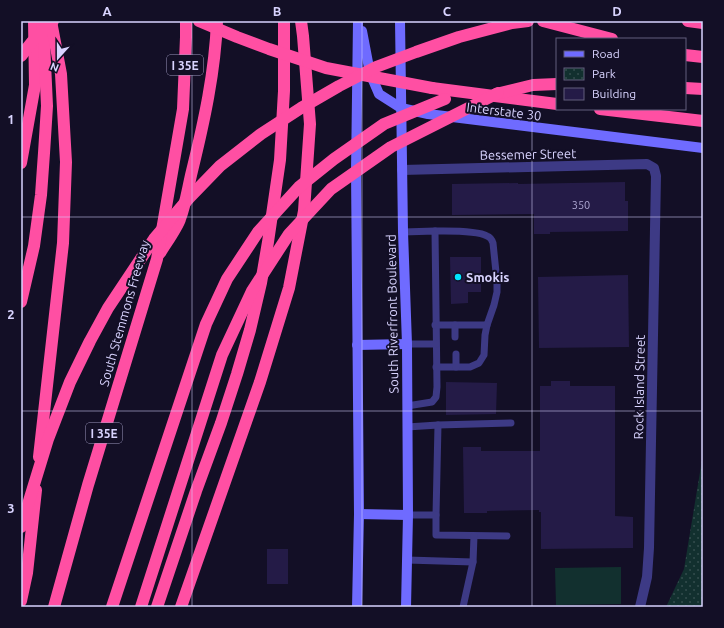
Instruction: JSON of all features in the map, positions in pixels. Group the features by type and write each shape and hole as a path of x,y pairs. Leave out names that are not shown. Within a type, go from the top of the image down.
{"highway":[{"path":"21,163 35,85 34,21"},
{"path":"21,302 34,246 41,195 47,106 42,21"},
{"path":"21,56 52,21"},
{"path":"21,601 27,573 62,250 65,198 66,162 61,74 52,21"},
{"name":"South Stemmons Freeway","path":"54,607 90,478 157,259 183,109 186,21"},
{"path":"199,21 269,50 326,68 432,88 556,104"},
{"path":"157,259 180,220 207,108 217,37 217,21"},
{"path":"158,607 196,491 222,423 250,330 261,283 280,160 284,91 284,21"},
{"path":"181,607 260,382 289,288 304,211 310,124 301,21"},
{"path":"21,527 48,439 70,382 108,308 154,239 189,198 220,166 261,134 301,108 376,67 459,37 512,23 528,21"},
{"path":"543,21 608,38"},
{"path":"688,21 703,23"},
{"path":"686,55 703,57"},
{"path":"112,607 206,324 227,279 258,232 298,187 334,159 384,124 445,99 498,93 533,85 556,84"},
{"path":"686,88 703,89"},
{"path":"141,607 222,356 252,291 289,234 331,189 391,147 498,93"},
{"path":"608,110 703,122"}],"main road":[{"name":"Interstate 30","path":"359,21 370,73 379,94 401,108 428,114 703,148"},
{"path":"357,607 359,514 356,171 359,21"},
{"name":"South Riverfront Boulevard","path":"400,21 402,170 407,344 408,515 406,607"},
{"path":"358,345 407,344"},
{"path":"359,514 408,515"}],"street":[{"name":"Bessemer Street","path":"402,170 647,164 654,168"},
{"name":"Rock Island Street","path":"640,607 647,577 649,548 656,176 654,168"}],"lane":[{"path":"407,406 432,402 436,397 434,231"},
{"path":"404,232 470,232 486,235 493,243 497,292 487,325 484,355 479,363 470,367 436,368"},
{"path":"435,325 487,325"},
{"path":"455,325 455,337"},
{"path":"407,344 436,344"},
{"path":"456,354 456,368"},
{"path":"407,427 511,423"},
{"path":"438,426 436,536 507,536"},
{"path":"408,515 436,515"},
{"path":"463,607 473,562 474,536"},
{"path":"407,560 473,562"}],"green space":[{"path":"703,454 703,607 666,607 684,569"},
{"path":"621,567 621,604 556,605 555,568"}],"building":[{"path":"625,182 625,201 628,201 628,231 550,232 550,234 534,234 534,214 452,215 452,184"},
{"path":"450,257 481,257 481,292 468,292 468,303 451,304"},
{"path":"628,275 629,347 539,348 538,277"},
{"path":"551,381 570,381 570,386 615,386 615,516 633,517 633,548 541,549 541,512 539,512 539,510 464,513 463,447 481,447 481,451 540,451 540,386 551,386"},
{"path":"446,382 497,383 496,414 446,415"},
{"path":"267,549 288,549 288,584 267,584"}],"place":[{"name":"Smokis","path":"458,277"}]}
